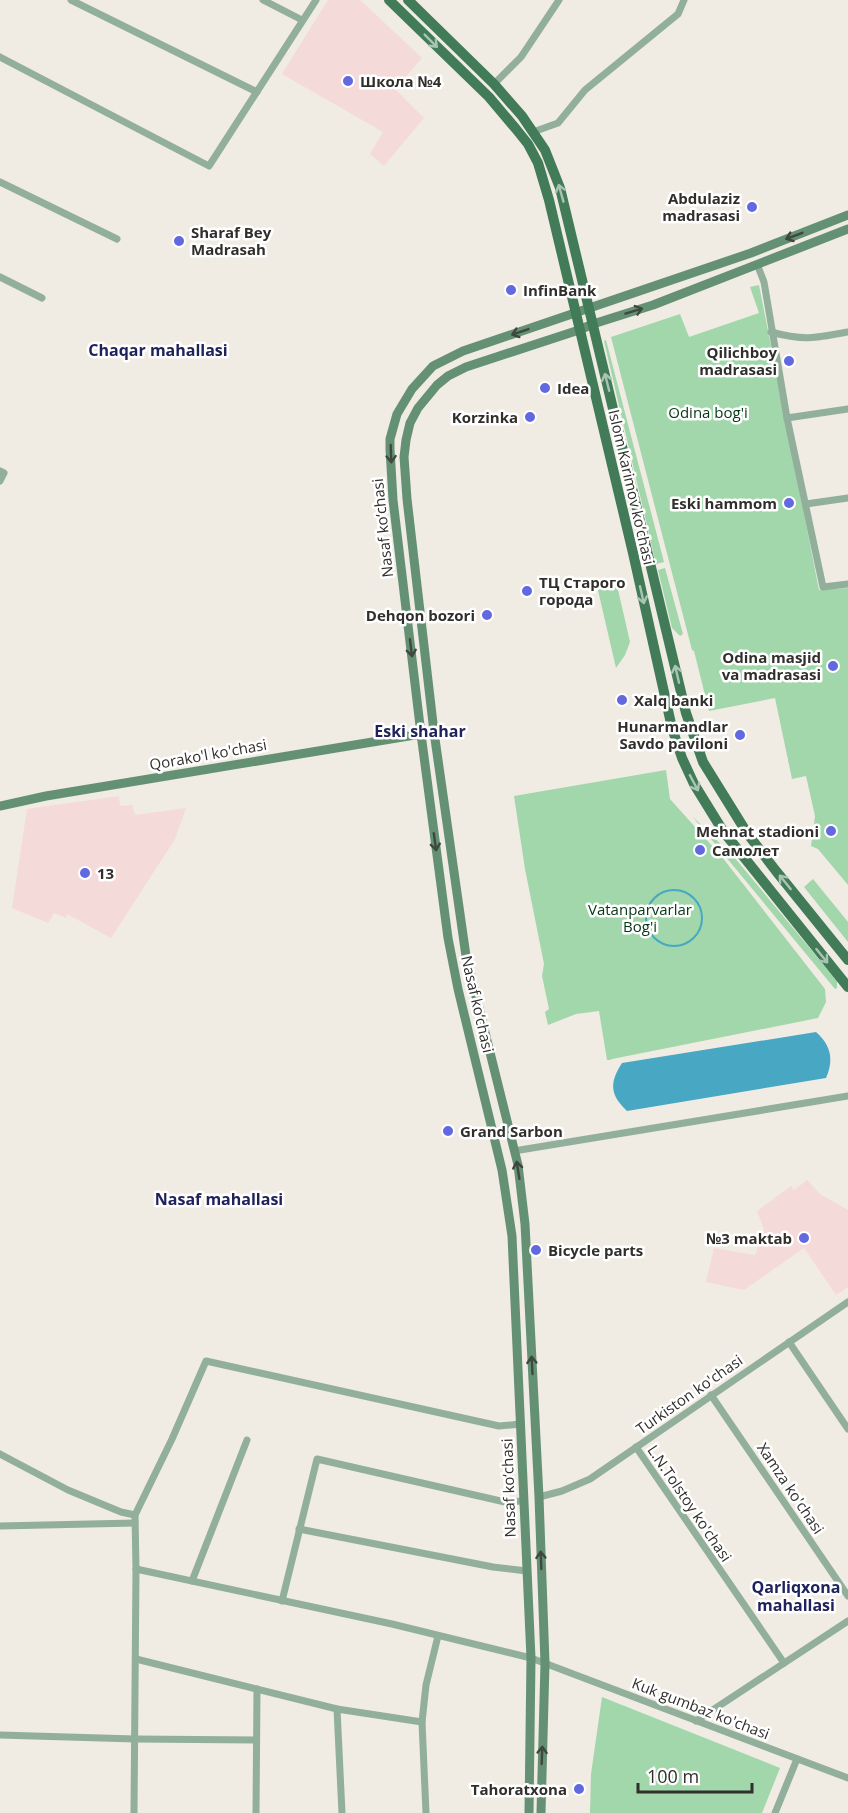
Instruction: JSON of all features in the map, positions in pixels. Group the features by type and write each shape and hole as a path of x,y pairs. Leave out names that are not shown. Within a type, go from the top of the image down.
{"main road":[{"name":"Islom Karimov ko‘chasi","path":"389,0 489,97 528,144 538,163 633,553 672,728 682,758 694,784 723,831 848,987"},
{"name":"Islom Karimov ko‘chasi","path":"408,0 494,84 545,150 560,188 694,740 703,762 747,833 848,960"},
{"name":"Nasaf ko‘chasi","path":"529,1813 531,1658 512,1236 502,1170 458,989 448,938 393,500 390,439 397,414 412,389 433,366 447,358 751,253 848,215"},
{"name":"Nasaf ko‘chasi","path":"541,1813 545,1663 525,1224 518,1165 466,956 434,732 407,499 405,448 410,423 428,394 448,376 466,367 653,305 848,229"},
{"path":"400,557 413,555"},
{"name":"Qorako'l ko'chasi","path":"0,806 46,796 421,734"},
{"path":"786,911 800,901"}],"street":[{"path":"71,0 257,92"},
{"path":"263,0 302,20"},
{"path":"0,57 209,166 316,0"},
{"path":"494,84 521,57 559,0"},
{"path":"533,132 558,123 585,90 678,14 684,0"},
{"path":"0,182 117,239"},
{"path":"757,264 764,282 771,333 823,587 848,584"},
{"path":"0,277 42,298"},
{"path":"771,333 808,339 848,332"},
{"path":"788,418 848,409"},
{"path":"0,471 4,473 0,481"},
{"path":"806,504 848,498"},
{"path":"421,734 434,732"},
{"path":"514,1151 848,1096"},
{"name":"Turkiston ko'chasi","path":"539,1497 562,1491 590,1479 848,1302"},
{"path":"789,1342 848,1430"},
{"path":"134,1813 135,1515 172,1439 206,1360 499,1426 520,1424"},
{"name":"Xamza ko'chasi","path":"711,1395 848,1596"},
{"path":"192,1581 247,1440"},
{"name":"L.N.Tolstoy ko'chasi","path":"636,1447 784,1663"},
{"path":"0,1454 68,1490 135,1515"},
{"path":"282,1600 317,1459 505,1502 523,1501"},
{"path":"0,1526 135,1523"},
{"path":"299,1529 450,1559 527,1571"},
{"name":"Kuk gumbaz ko'chasi","path":"136,1569 282,1600 531,1658 848,1778"},
{"path":"696,1721 848,1621"},
{"path":"426,1813 422,1722 426,1685 438,1636"},
{"path":"136,1659 337,1709 422,1722"},
{"path":"256,1813 257,1689"},
{"path":"337,1709 342,1813"},
{"path":"0,1735 256,1740"},
{"path":"775,1813 797,1759"}],"shaded area":[{"name":"Школа №4","path":"328,0 360,0 422,58 395,89 424,118 384,166 370,154 383,132 282,74"},
{"name":"13","path":"119,796 120,806 132,805 135,815 186,808 175,839 111,938 67,914 66,918 54,913 48,923 12,908 27,809"},
{"name":"№3 maktab","path":"807,1180 820,1194 848,1210 848,1287 836,1295 804,1248 744,1290 706,1282 714,1248 755,1255 764,1229 757,1211 791,1186 794,1190"}],"green space":[{"name":"Odina bog'i","path":"759,285 819,590 848,588 848,885 818,849 811,846 815,816 806,776 792,779 775,698 709,711 611,337 680,314 689,337 759,313 750,287"},
{"path":"606,340 664,562 656,564 604,341"},
{"path":"665,568 683,634 680,636 672,628 658,570"},
{"path":"616,581 630,642 616,668 597,586"},
{"name":"Vatanparvarlar Bog'i","path":"666,770 670,799 722,857 825,989 826,1002 818,1018 607,1060 599,1011 576,1014 548,1025 545,1012 549,1009 542,976 544,964 525,869 514,796"},
{"path":"692,816 734,857 837,981 837,988 835,989"},
{"path":"813,879 848,922 848,942 804,887"},
{"path":"602,1697 780,1768 762,1813 590,1813 591,1774"}],"water":[{"path":"816,1032 825,1042 830,1053 830,1065 826,1078 627,1111 617,1100 613,1088 615,1077 622,1063"}],"waterway":[{"path":"669,890 679,890 694,898 700,907 702,918 700,929 694,938 679,946 669,946 658,941 651,934 646,923 646,913 651,902 658,895 669,890"}],"place":[{"name":"Школа №4","path":"348,81"},
{"name":"Abdulaziz madrasasi","path":"752,207"},
{"name":"Sharaf Bey Madrasah","path":"179,241"},
{"name":"InfinBank","path":"511,290"},
{"name":"Qilichboy madrasasi","path":"789,361"},
{"name":"Idea","path":"545,388"},
{"name":"Korzinka","path":"530,417"},
{"name":"Eski hammom","path":"789,503"},
{"name":"ТЦ Старого города","path":"527,591"},
{"name":"Dehqon bozori","path":"487,615"},
{"name":"Odina masjid va madrasasi","path":"833,666"},
{"name":"Xalq banki","path":"622,700"},
{"name":"Hunarmandlar Savdo paviloni","path":"740,735"},
{"name":"Mehnat stadioni","path":"831,831"},
{"name":"Самолет","path":"700,850"},
{"name":"13","path":"85,873"},
{"name":"Grand Sarbon","path":"448,1131"},
{"name":"№3 maktab","path":"804,1238"},
{"name":"Bicycle parts","path":"536,1250"},
{"name":"Tahoratxona","path":"579,1789"}],"district":[{"name":"Chaqar mahallasi","path":"158,350"},
{"name":"Eski shahar","path":"420,731"},
{"name":"Nasaf mahallasi","path":"219,1199"},
{"name":"Qarliqxona mahallasi","path":"796,1596"}]}
